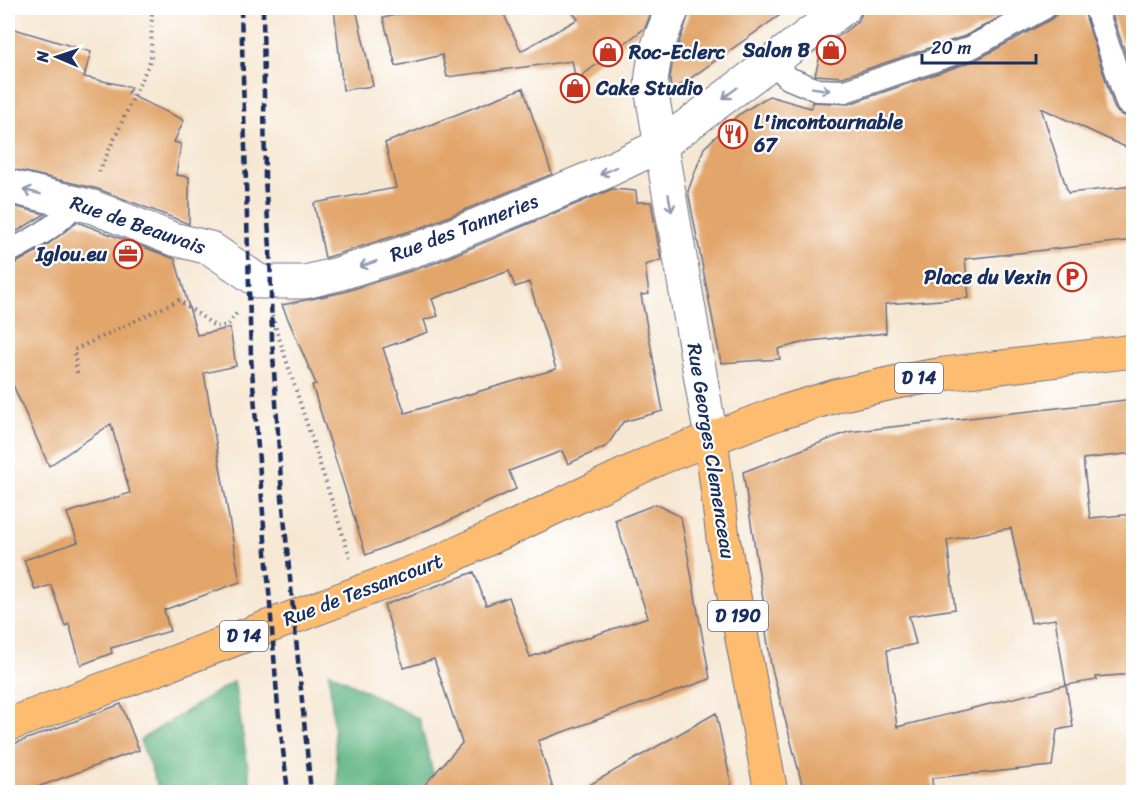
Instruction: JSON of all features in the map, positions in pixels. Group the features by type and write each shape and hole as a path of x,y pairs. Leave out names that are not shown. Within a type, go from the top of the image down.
{"main road":[{"name":"D 14","path":"711,438 811,402 897,382 944,374 1134,351"},
{"name":"Rue de Tessancourt","path":"8,725 437,562 651,462 711,438"},
{"name":"Rue Georges Clemenceau","path":"711,438 723,538 771,792"}],"street":[{"name":"Rue Georges Clemenceau","path":"673,8 657,45 652,66 651,88 711,438"},
{"path":"661,145 844,8"},
{"name":"Rue des Tanneries","path":"260,282 304,282 338,274 429,244 603,173 661,145"},
{"name":"Rue de Beauvais","path":"8,186 80,204 172,239 210,248 260,282"}],"lane":[{"path":"772,61 788,78 817,90 845,91 970,48 1044,8"},
{"path":"1096,8 1127,103"},
{"path":"8,252 38,237 80,204"}],"path":[{"path":"80,204 151,59 152,8"},
{"path":"77,373 74,350 179,300 216,327 228,325 260,282"},
{"path":"260,282 362,592"}],"green space":[{"path":"329,672 419,719 438,792 339,792"},
{"path":"234,681 252,792 160,792 140,740"}],"building":[{"path":"334,8 356,8 373,86 343,90"},
{"path":"422,8 501,8 521,51 578,19 568,8 653,8 645,28 576,80 572,61 447,77 442,55 396,66 383,18"},
{"path":"691,8 790,8 671,92 670,78 673,60"},
{"path":"862,8 1017,8 965,36 843,77 815,75 820,55 831,42 856,23 861,16"},
{"path":"1057,8 1083,8 1114,107 1124,116 1134,114 1134,151 1041,108 1068,193 1134,186 1134,240 965,259 969,298 885,304 886,333 809,341 778,349 780,359 721,363 688,191 704,148 738,115 769,96 811,108 812,102 849,104 976,60 1050,20 1056,15"},
{"path":"1110,8 1134,8 1134,79"},
{"path":"8,27 91,52 84,77 131,87 128,94 184,120 174,142 181,144 176,175 189,177 189,224 98,189 8,168"},
{"path":"523,88 552,174 423,227 325,258 314,203 396,188 385,143"},
{"path":"612,189 636,191 637,202 651,202 661,260 645,265 649,294 641,295 663,411 623,422 607,446 568,464 562,451 509,471 516,489 444,523 366,555 312,385 316,384 282,305 344,292 435,263","holes":["509,271 515,287 529,282 556,369 405,413 383,348 428,332 424,320 438,316 432,299"]},
{"path":"8,205 45,214 8,237"},
{"path":"77,222 175,259 197,335 230,328 236,366 204,373 240,582 164,610 170,631 111,648 112,653 81,665 69,624 65,626 51,585 35,590 24,560 78,542 67,513 130,493 111,424 49,466 8,374 8,265 43,248"},
{"path":"1134,399 1134,453 1083,459 1090,518 1134,514 1134,674 1096,677 1097,680 1066,685 1073,727 1057,730 1052,766 932,778 933,792 804,792 771,665 743,472 848,432","holes":["1011,528 1031,623 1055,619 1066,685 897,727 887,650 916,644 909,616 955,609 947,540"]},
{"path":"656,504 681,517 710,679 538,741 554,792 418,792 462,743 434,659 404,668 384,605 474,572 486,605 509,597 530,657 648,617 615,520"},
{"path":"121,704 139,750 24,792 8,792 8,746"},
{"path":"716,713 733,792 577,792"}],"railway":[{"path":"241,8 251,357 278,708 288,792"},
{"path":"263,8 265,180 270,248 272,339 282,497 311,792"}],"place":[{"name":"Salon B","path":"831,50"},
{"name":"Roc-Eclerc","path":"608,52"},
{"name":"Cake Studio","path":"575,88"},
{"name":"L'incontournable 67","path":"733,134"},
{"name":"Iglou.eu","path":"128,254"},
{"name":"Place du Vexin","path":"1072,277"}]}
